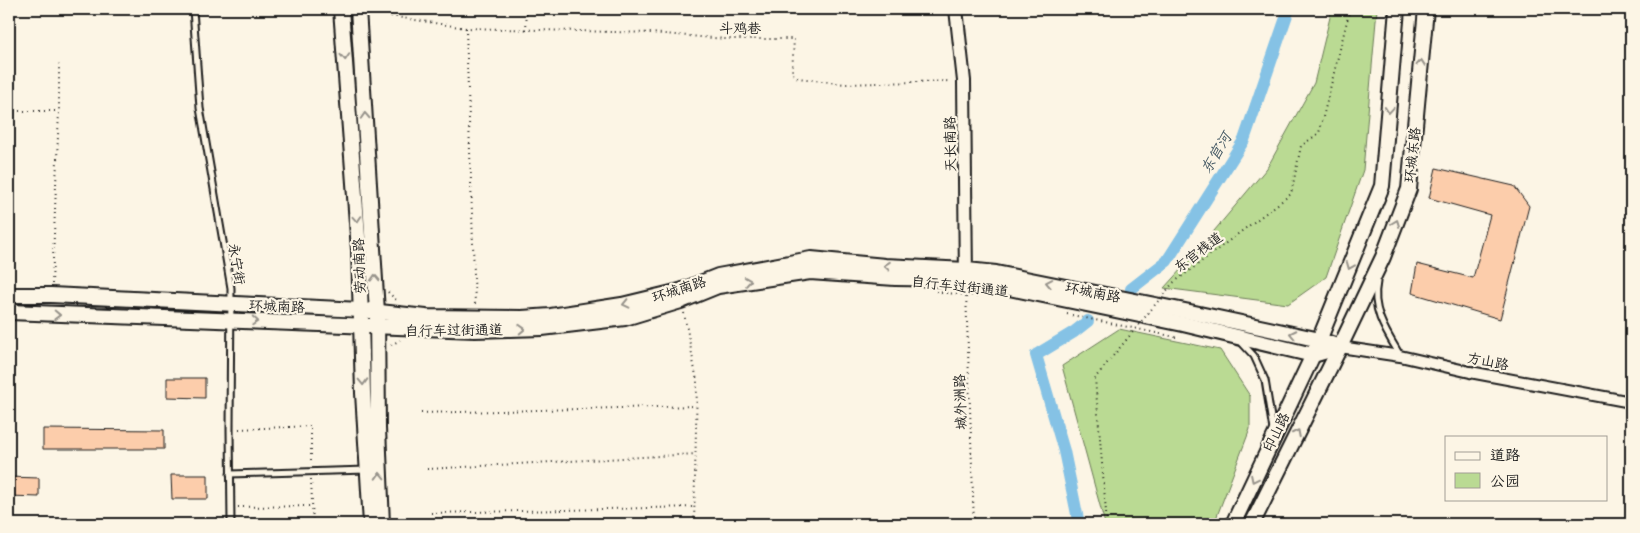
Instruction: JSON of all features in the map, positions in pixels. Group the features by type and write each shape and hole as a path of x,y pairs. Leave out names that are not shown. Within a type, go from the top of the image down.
{"main road":[{"name":"劳动南路","path":"341,9 359,250 363,393 371,524"},
{"name":"环城东路","path":"1320,340 1382,186 1397,9"},
{"name":"环城东路","path":"1340,347 1382,257 1408,189 1426,9"},
{"name":"劳动南路","path":"358,10 377,312 378,428 382,524"},
{"name":"环城南路","path":"9,295 52,295 361,310 426,317 551,316 622,306 680,291 718,276 810,259 966,274 996,273 1320,340 1340,347"},
{"path":"9,312 475,330 542,328 625,318 682,301 718,286 810,272 895,278 966,274 1313,355 1340,347"},
{"name":"印山路","path":"1233,524 1320,340"},
{"name":"印山路","path":"1252,524 1340,347"}],"street":[{"name":"天长南路","path":"956,9 964,81 966,274"},
{"name":"方山路","path":"1340,347 1400,356 1470,372 1631,399"}],"lane":[{"name":"永宁街","path":"193,9 200,108 231,288 231,524"},
{"path":"1382,257 1375,292 1380,322 1400,356"},
{"path":"1236,336 1254,356 1265,380 1274,437"},
{"path":"230,474 369,470"}],"path":[{"path":"526,9 526,30"},
{"name":"东官栈道","path":"1107,524 1095,378 1173,283 1291,194 1301,146 1319,133 1350,9"},
{"name":"斗鸡巷","path":"358,10 466,28 650,33 726,39 794,39 792,73 798,78 845,84 964,81"},
{"path":"466,28 475,317"},
{"path":"52,295 59,111 58,64"},
{"path":"9,110 59,111"},
{"name":"城外洲路","path":"966,274 974,524"},
{"name":"自行车过街通道","path":"387,291 400,304"},
{"name":"自行车过街通道","path":"931,292 984,296"},
{"path":"682,301 697,381 694,524"},
{"name":"自行车过街通道","path":"389,346 404,338"},
{"path":"421,413 696,406"},
{"path":"230,429 310,426 313,524"},
{"path":"427,468 695,454"},
{"path":"230,507 312,506"},
{"path":"431,513 694,507"}],"green space":[{"path":"1332,9 1377,9 1363,170 1326,277 1288,304 1164,288 1267,168 1314,83"},
{"path":"1119,329 1220,350 1250,396 1250,429 1214,524 1105,524 1062,366"}],"building":[{"path":"1436,168 1514,186 1529,206 1500,319 1412,293 1417,264 1473,278 1490,215 1429,198"},
{"path":"167,378 205,378 205,398 167,397"},
{"path":"43,429 164,430 164,449 43,449"},
{"path":"171,475 208,475 208,499 172,499"},
{"path":"9,477 39,478 39,497 9,496"}],"waterway":[{"name":"东官河","path":"1131,289 1167,261 1244,140 1289,9"},
{"name":"东官河","path":"1079,524 1064,451 1036,355 1074,332 1088,321"}]}
